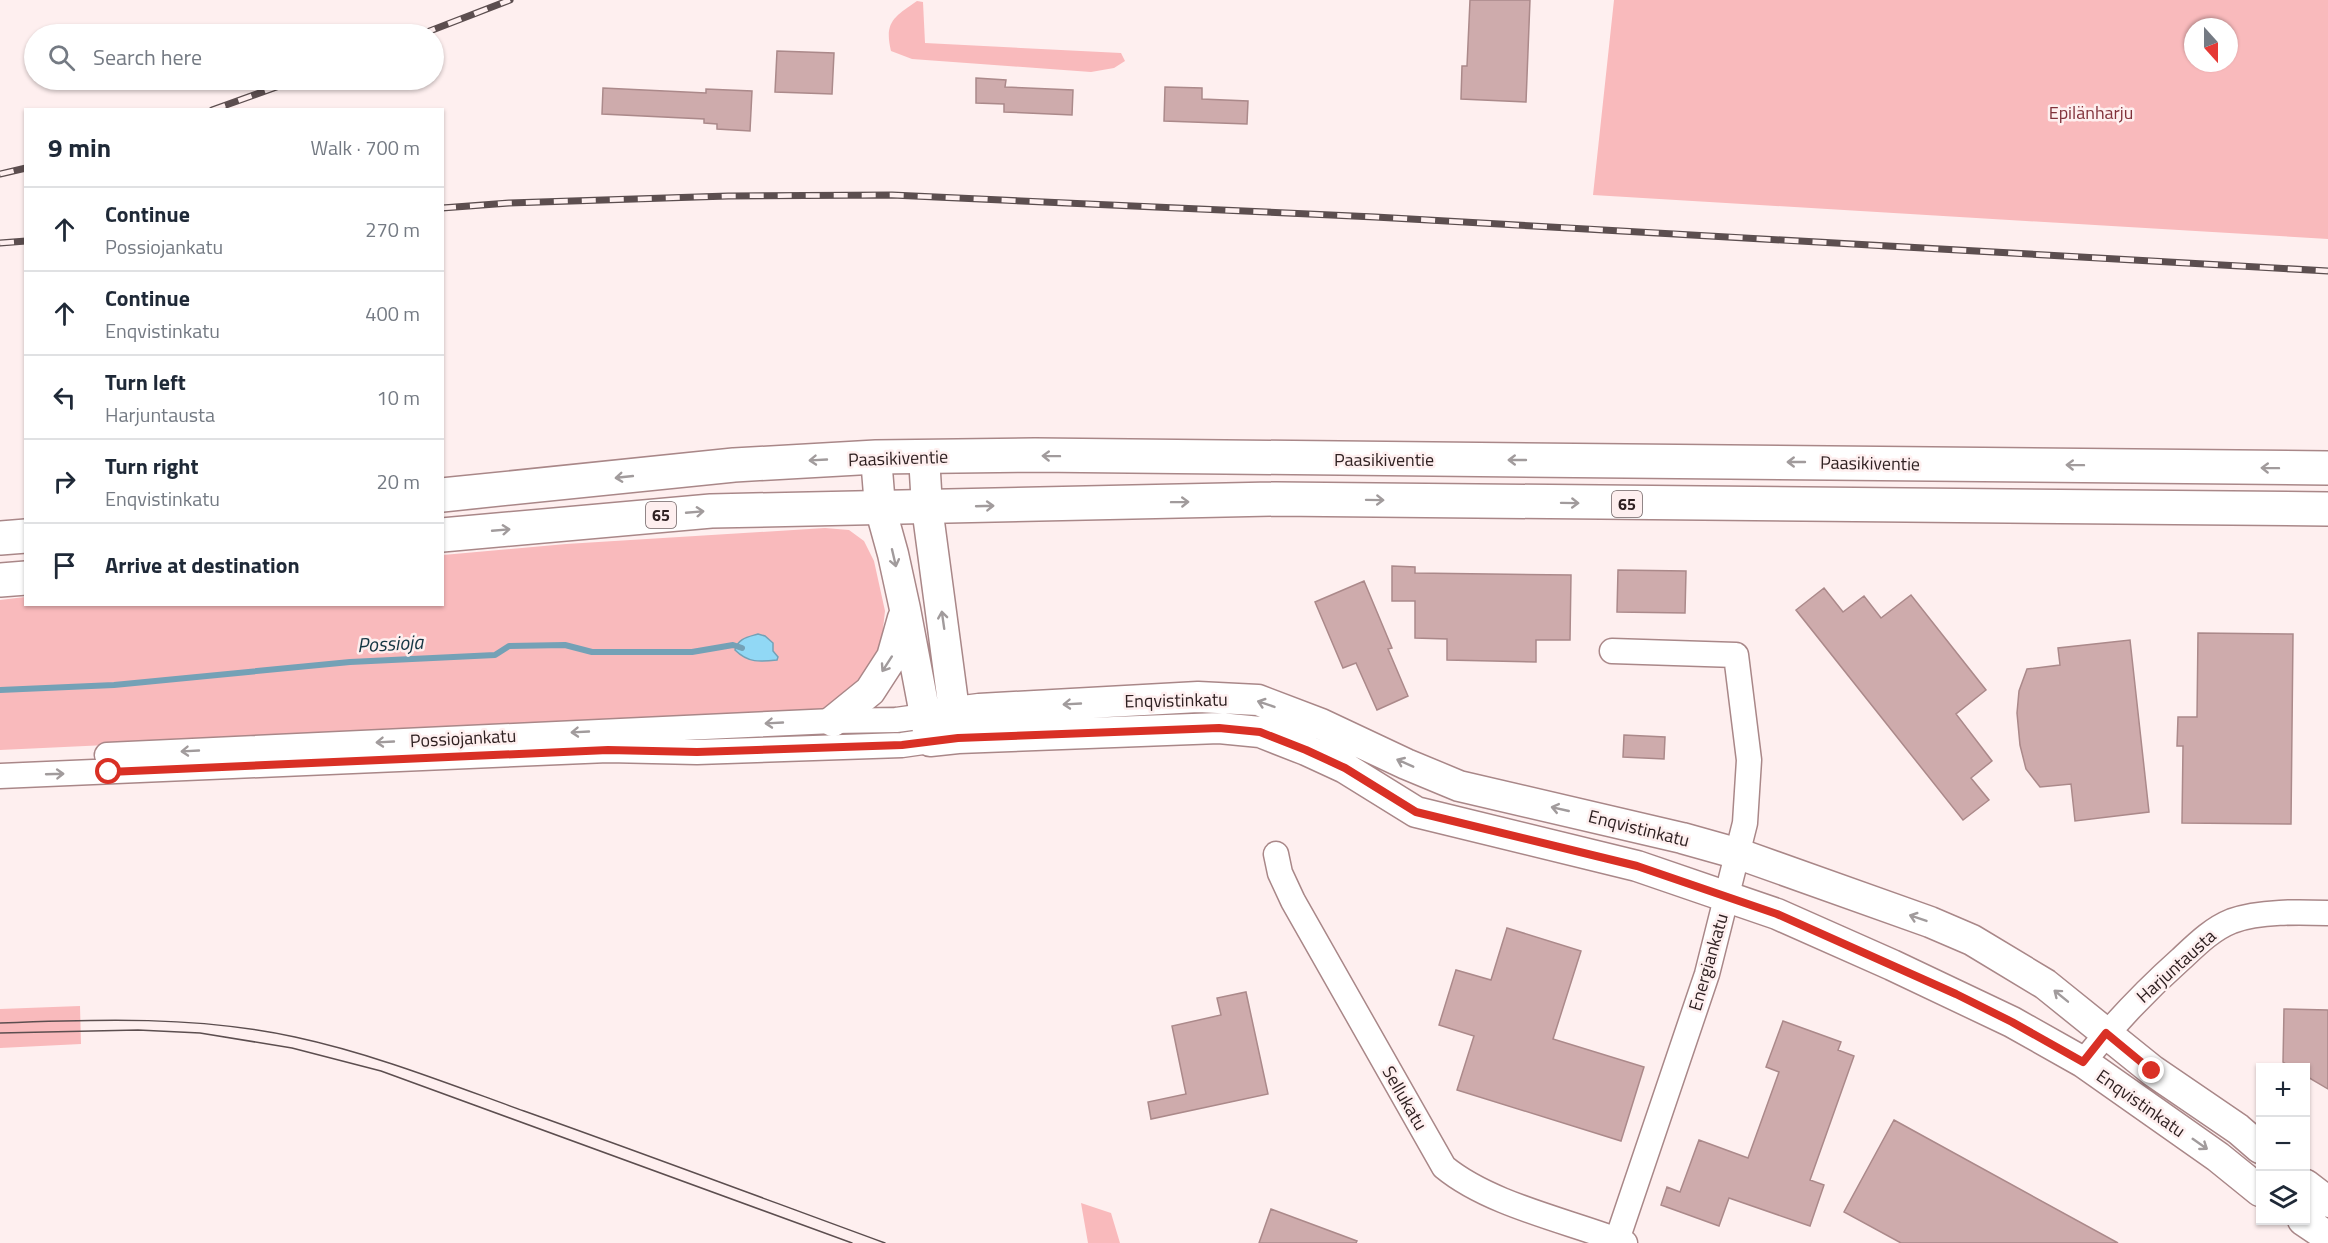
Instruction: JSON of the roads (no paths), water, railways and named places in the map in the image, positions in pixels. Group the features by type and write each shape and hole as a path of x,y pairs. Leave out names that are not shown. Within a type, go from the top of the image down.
{"highway":[{"name":"Paasikiventie","path":"444,495 734,465 924,456 1035,455 2328,468"},
{"name":"65","path":"444,535 711,511 1276,499 2328,509"},
{"path":"0,538 24,536"},
{"path":"0,580 24,578"}],"main road":[{"path":"924,456 942,727"},
{"path":"876,457 880,507 905,609 942,727"},
{"path":"833,720 870,690 892,657 905,609"},
{"name":"Enqvistinkatu","path":"942,727 1021,706 1198,697 1258,700 1321,724 1459,786 1682,838 1739,854 1972,939 2045,984 2152,1071 2256,1145"},
{"name":"Enqvistinkatu","path":"942,727 1219,728 1260,732 1345,768 1416,812 1637,866 1777,914 1956,994 2083,1062 2218,1157 2256,1188"},
{"path":"2310,1188 2328,1202"},
{"path":"2308,1225 2328,1238"}],"street":[{"name":"Energiankatu","path":"1612,651 1736,655 1749,760 1745,823 1739,854 1707,974 1621,1241"},
{"name":"Possiojankatu","path":"0,759 833,720 896,720 942,727"},
{"name":"Possiojankatu","path":"0,776 608,750 709,752 902,745 942,727"},
{"name":"Sellukatu","path":"1276,854 1280,873 1293,901 1444,1167 1482,1192 1621,1241"},
{"name":"Harjuntausta","path":"2083,1062 2106,1033 2170,968 2210,933 2248,917 2328,913"}],"water":[{"path":"758,634 765,636 773,643 773,651 778,657 777,660 754,661 735,650 741,640"}],"waterway":[{"name":"Possioja","path":"0,690 114,685 350,662 495,655 509,646 565,645 592,652 692,652 733,645 742,648"}],"tram line":[{"path":"0,1023 111,1020 185,1022 259,1030 324,1044 439,1080 885,1243"},
{"path":"0,1033 138,1030 200,1033 292,1048 381,1071 852,1243"}],"railway":[{"path":"444,26 510,0"},
{"path":"218,108 268,90"},
{"path":"0,174 24,168"},
{"path":"444,208 509,203 728,196 892,195 1375,217 2328,271"},
{"path":"0,243 24,241"}],"park label":[{"name":"Epilänharju","path":"2091,112"}]}
